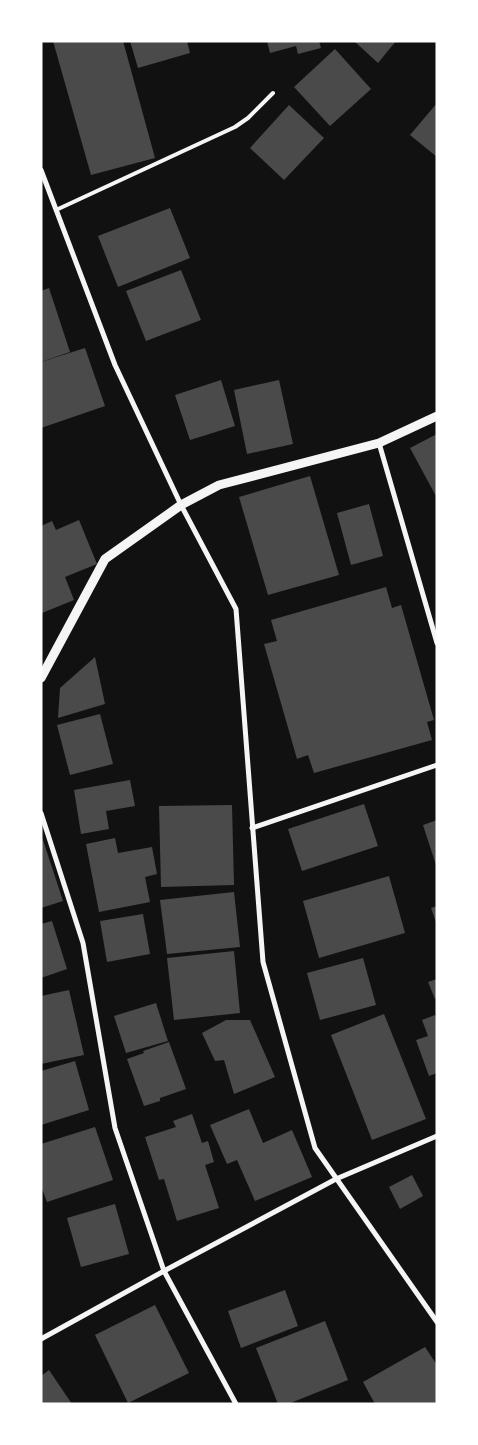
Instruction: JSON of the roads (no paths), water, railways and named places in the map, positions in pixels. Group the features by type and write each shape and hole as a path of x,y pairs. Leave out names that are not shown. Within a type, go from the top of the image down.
{"street":[{"path":"41,170 115,365 182,505 236,609 263,962 314,1148 437,1322"},
{"path":"41,678 105,559 182,505 219,485 379,443 437,416"},
{"path":"379,443 437,643"},
{"path":"252,828 437,765"},
{"path":"41,812 83,943 115,1128 164,1270 236,1404"},
{"path":"41,1339 164,1270 336,1179 437,1136"}],"lane":[{"path":"56,210 235,127 248,118 273,93"}]}
